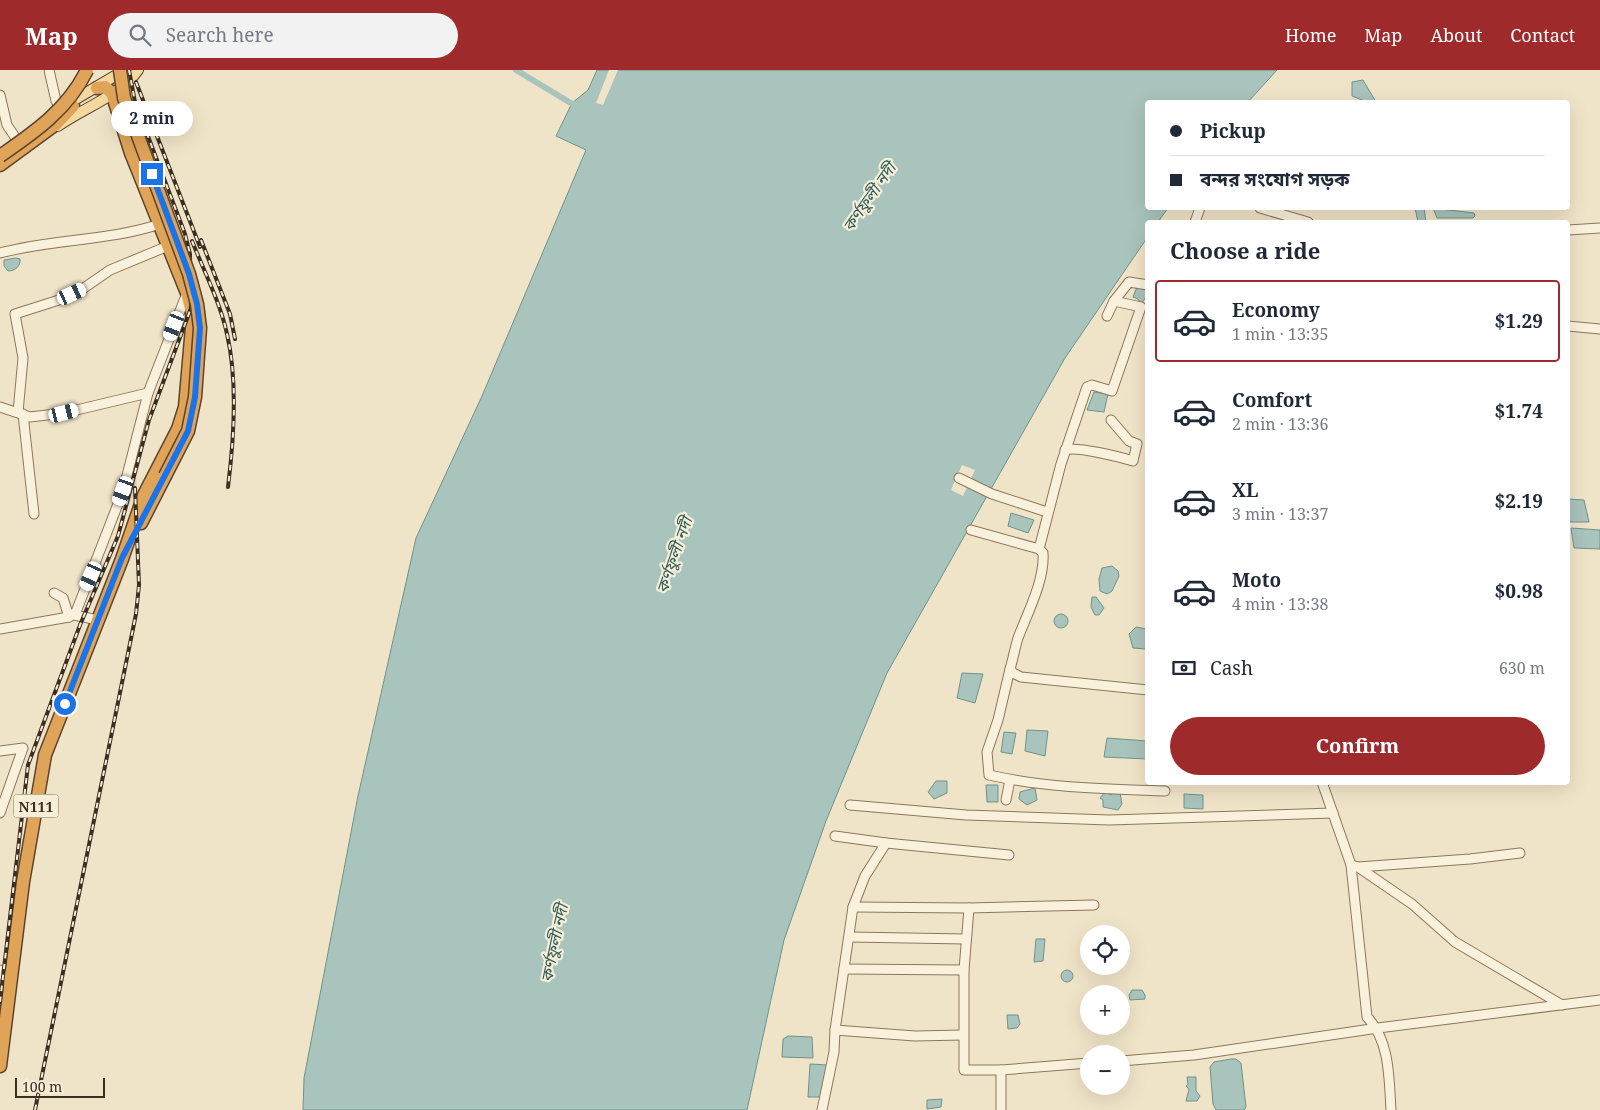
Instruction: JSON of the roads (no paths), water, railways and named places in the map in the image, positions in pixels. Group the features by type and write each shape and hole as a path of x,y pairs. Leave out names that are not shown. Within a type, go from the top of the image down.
{"highway":[{"path":"0,156 52,118 77,88 87,70"},
{"path":"0,164 56,124 66,107 90,82 94,70"},
{"name":"N111","path":"0,1066 23,882 45,755 122,558 188,431 195,397 200,328 197,304 189,274 114,73"},
{"path":"97,88 105,86 112,93 132,153 187,293 193,316 184,406 178,429 144,495 122,558"}],"main road":[{"path":"0,152 97,88 114,73 126,70"},
{"path":"0,169 60,125 131,80 138,70"}],"street":[{"path":"49,70 56,101 66,107"},
{"path":"0,95 7,125 17,140"},
{"path":"1267,210 1301,220"},
{"path":"0,253 34,244 142,230 160,224"},
{"path":"1570,230 1600,228"},
{"path":"34,514 20,413 23,358 15,314 62,299 81,290 110,270 168,246"},
{"path":"1107,316 1114,301 1129,282 1145,285"},
{"path":"72,616 95,566 123,491 148,393 187,293"},
{"path":"1039,549 1047,512 1065,450 1087,387 1092,384 1112,391 1141,307 1114,301"},
{"path":"1570,326 1600,329"},
{"path":"0,407 30,417 64,413 148,393"},
{"path":"1065,450 1070,448 1095,452 1133,461 1137,444 1129,442 1111,420"},
{"path":"958,478 992,494 1047,512"},
{"path":"971,530 1039,549 1043,554 1031,611 1018,639 998,720 987,752 989,775 1010,780 1087,788 1165,791"},
{"path":"54,593 63,598 72,616"},
{"path":"0,629 72,616 98,620"},
{"path":"1010,668 1013,673 1022,677 1145,690"},
{"path":"0,751 23,748 0,813"},
{"path":"1006,800 1010,780"},
{"path":"1323,785 1355,866 1367,1017 1378,1028 1384,1051 1392,1110"},
{"path":"850,805 966,815 1109,820 1333,813"},
{"path":"835,836 1009,855"},
{"path":"822,1110 834,1052 835,1030 853,907 865,876 886,842"},
{"path":"1355,866 1461,860 1520,853"},
{"path":"1355,866 1412,904 1455,942 1562,1005"},
{"path":"853,907 968,908 1094,905"},
{"path":"968,908 964,970 964,1070 1001,1070 1080,1064"},
{"path":"850,937 966,940"},
{"path":"844,969 964,970"},
{"path":"0,970 9,986"},
{"path":"1130,1060 1194,1055 1378,1028 1600,1000"},
{"path":"835,1030 915,1036 963,1035"},
{"path":"1001,1070 1001,1110"}],"water":[{"name":"কর্ণফুলী নদী","path":"597,70 1277,70 1250,100 1145,100 1145,210 1167,210 1159,220 1145,220 1145,241 1065,358 887,673 826,821 784,940 747,1110 303,1110 304,1078 358,796 416,538 482,396 586,150 556,136 572,103 588,90"},
{"path":"1363,80 1375,100 1362,100 1352,96 1352,82"},
{"path":"1415,210 1424,210 1426,220 1418,220"},
{"path":"1434,210 1474,213 1475,216 1473,218 1437,218"},
{"path":"20,259 17,268 8,271 4,266 4,260"},
{"path":"1137,287 1145,289 1145,299 1141,304 1138,299 1133,297"},
{"path":"1094,392 1108,394 1104,412 1087,410"},
{"path":"1570,499 1584,500 1589,522 1570,522"},
{"path":"1011,513 1034,520 1028,533 1008,526"},
{"path":"1571,528 1600,530 1600,549 1574,548"},
{"path":"1112,566 1118,571 1119,576 1112,591 1107,594 1100,591 1099,579 1102,568"},
{"path":"1092,597 1096,597 1104,608 1099,615 1095,615 1091,607"},
{"path":"1058,614 1064,614 1068,621 1064,628 1058,628 1054,624 1054,618"},
{"path":"1136,627 1145,629 1145,649 1133,648 1129,634"},
{"path":"962,673 983,674 975,703 957,698"},
{"path":"1027,730 1048,731 1045,756 1025,751"},
{"path":"1004,732 1016,733 1012,754 1001,752"},
{"path":"1107,738 1145,741 1145,759 1104,757"},
{"path":"936,781 947,781 947,793 934,799 928,792"},
{"path":"986,785 998,785 998,802 987,802"},
{"path":"1035,788 1037,800 1027,805 1019,799 1020,792"},
{"path":"1114,791 1120,793 1122,804 1118,810 1103,807 1103,800 1100,798 1105,792 1111,795"},
{"path":"1184,794 1203,795 1203,809 1184,808"},
{"path":"1036,939 1045,939 1043,961 1034,962"},
{"path":"1065,970 1069,970 1073,976 1069,982 1065,982 1061,978 1061,974"},
{"path":"1132,990 1142,990 1145,999 1130,1000"},
{"path":"1007,1015 1018,1015 1020,1024 1017,1028 1008,1029"},
{"path":"788,1036 812,1037 813,1058 782,1057 783,1039"},
{"path":"1236,1059 1241,1063 1246,1107 1244,1110 1216,1110 1213,1104 1210,1067 1214,1062"},
{"path":"810,1064 828,1065 821,1097 808,1097"},
{"path":"1187,1077 1196,1077 1196,1091 1200,1096 1197,1101 1186,1101 1189,1089 1186,1086 1188,1084"},
{"path":"942,1099 941,1107 927,1109 927,1100"}],"waterway":[{"path":"516,70 579,108"}],"railway":[{"path":"0,1002 28,765 80,625 118,536 149,420 191,308 190,254 185,234 135,102 129,70"},
{"path":"136,82 200,247"},
{"path":"201,240 230,314 235,339"},
{"path":"192,241 220,310 227,334 233,371 234,410 228,487"},
{"path":"35,1110 136,614 139,585 135,488"}]}
